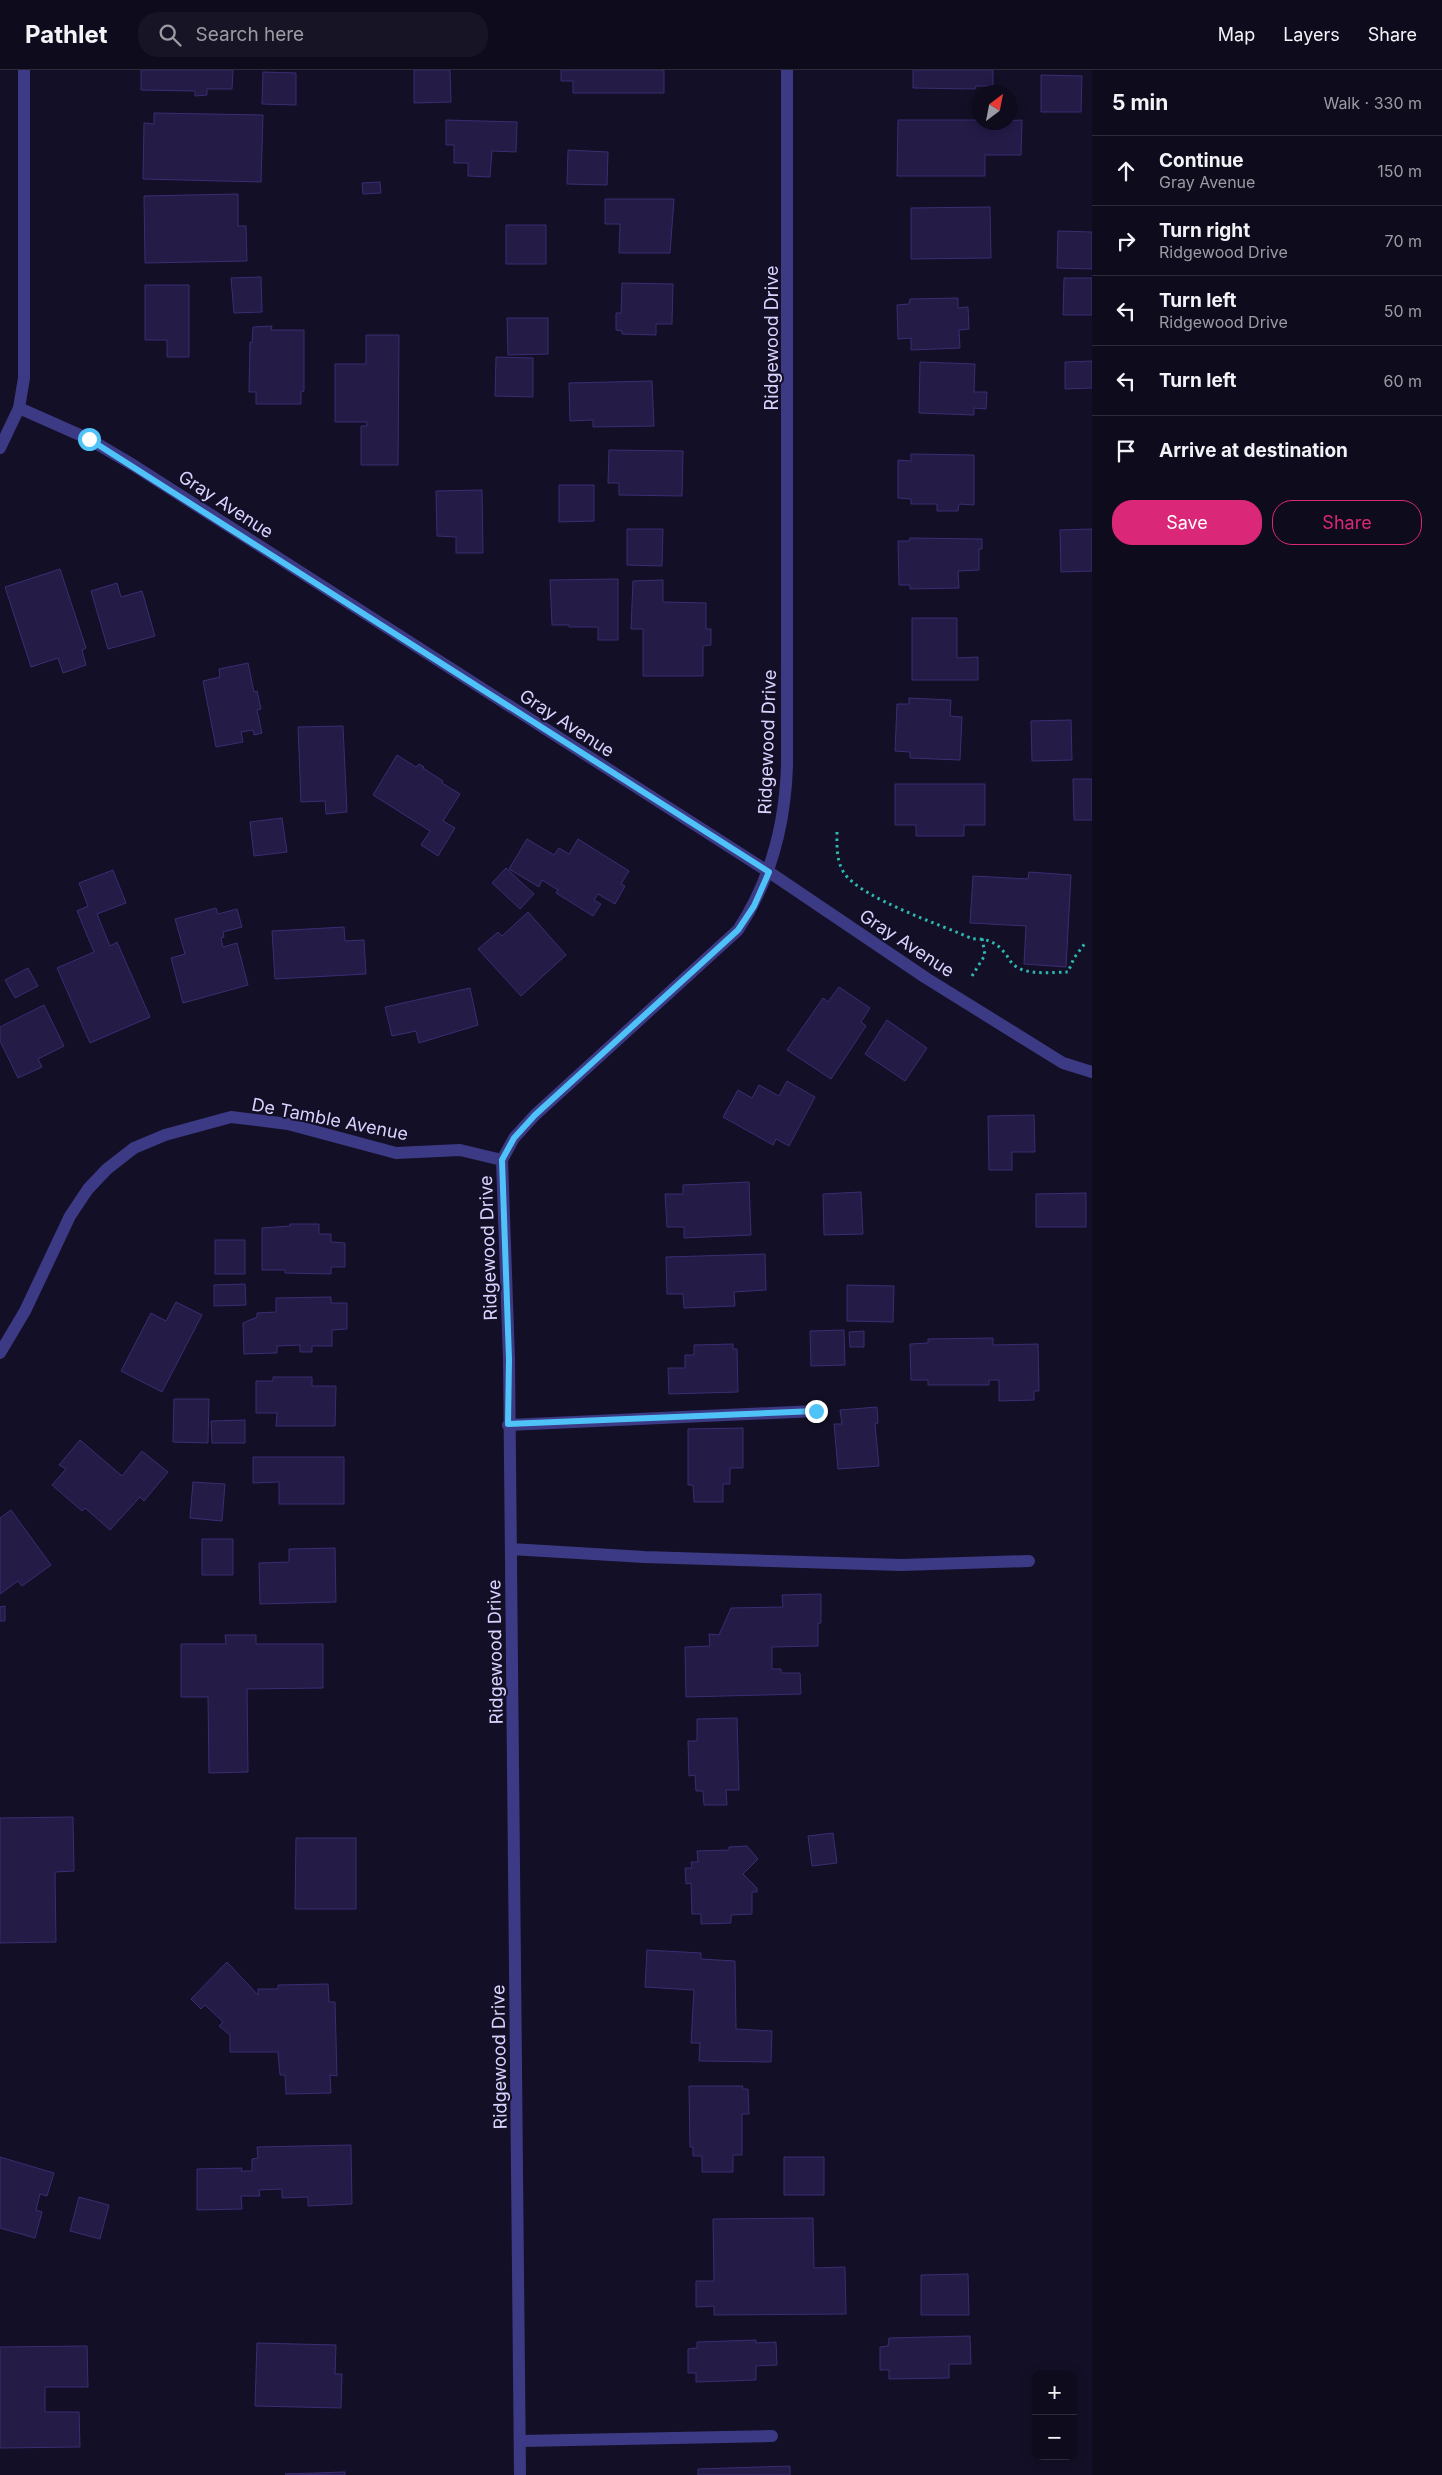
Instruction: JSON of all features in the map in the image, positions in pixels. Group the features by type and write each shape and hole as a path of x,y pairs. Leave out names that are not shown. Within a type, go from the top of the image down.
{"street":[{"path":"0,448 19,408 24,378 24,70"},
{"name":"Ridgewood Drive","path":"520,2475 511,1548 508,1424 509,1359 502,1160 514,1138 535,1115 738,930 754,906 769,872 780,835 786,802 787,766 787,70"},
{"name":"Gray Avenue","path":"19,408 89,439 133,465 769,872 926,978 1063,1062 1092,1072"},
{"name":"De Tamble Avenue","path":"0,1354 25,1311 70,1216 88,1189 107,1169 134,1148 165,1135 231,1117 288,1124 396,1153 460,1150 502,1160"},
{"path":"508,1424 816,1411"},
{"path":"511,1548 644,1556 901,1565 1029,1561"},
{"path":"520,2441 772,2436"}],"path":[{"path":"837,832 836,852 844,873 865,892 973,939 982,938 993,942 1014,965 1028,971 1068,972 1074,958 1086,942"},
{"path":"968,983 985,955 982,938"}],"building":[{"path":"141,70 233,70 232,89 207,89 207,95 195,96 195,91 141,90"},
{"path":"414,70 450,70 451,102 414,103"},
{"path":"561,70 664,70 664,93 573,93 573,81 561,81"},
{"path":"913,70 993,70 993,85 972,85 972,89 913,88"},
{"path":"263,72 296,73 296,105 262,104"},
{"path":"1041,75 1082,76 1081,112 1041,112"},
{"path":"154,113 263,115 261,182 143,179 144,123 154,124"},
{"path":"446,120 517,122 516,152 492,151 490,177 468,176 468,163 454,163 454,145 446,145"},
{"path":"898,120 972,120 972,130 1017,130 1017,120 1022,120 1021,155 985,155 985,176 897,176"},
{"path":"568,150 608,152 607,185 567,184"},
{"path":"380,182 381,193 363,194 362,183"},
{"path":"238,194 238,226 246,226 247,261 145,263 144,196"},
{"path":"605,199 674,199 670,253 619,253 620,224 605,224"},
{"path":"990,207 991,258 911,259 911,208"},
{"path":"506,225 546,225 546,264 506,264"},
{"path":"1058,231 1092,232 1092,269 1057,268"},
{"path":"261,277 262,312 234,313 231,278"},
{"path":"1064,278 1092,278 1092,315 1063,315"},
{"path":"622,283 673,284 672,324 656,324 656,335 622,334 622,331 616,330 616,313 621,313"},
{"path":"145,285 189,285 189,357 167,357 167,340 145,340"},
{"path":"958,298 958,308 968,307 969,329 959,330 960,348 911,350 911,338 898,339 897,305 909,304 910,299"},
{"path":"507,318 548,318 548,354 508,355"},
{"path":"272,326 271,330 304,330 304,391 301,392 301,404 256,404 256,392 249,392 250,342 252,343 253,327"},
{"path":"366,335 399,335 398,465 361,465 361,426 367,426 367,422 335,422 335,364 366,364"},
{"path":"496,357 533,358 533,397 495,396"},
{"path":"1092,361 1092,388 1065,389 1065,362"},
{"path":"920,362 975,364 974,392 987,392 986,409 974,408 974,415 919,413"},
{"path":"652,381 654,426 593,427 593,420 570,421 569,383"},
{"path":"609,450 683,451 682,496 619,495 619,483 608,483"},
{"path":"911,454 974,455 974,505 959,504 958,511 937,511 937,504 911,504 911,499 898,498 898,460 911,461"},
{"path":"559,485 594,485 594,521 559,522"},
{"path":"482,490 483,553 456,553 456,537 437,536 436,491"},
{"path":"627,529 663,529 662,566 627,565"},
{"path":"1092,529 1092,571 1061,572 1060,530"},
{"path":"910,538 982,539 982,549 979,549 979,570 958,571 959,588 910,589 910,585 899,585 898,541 909,541"},
{"path":"60,569 86,648 82,650 86,665 63,673 58,658 31,667 5,587"},
{"path":"618,579 618,640 598,640 598,627 552,625 550,580"},
{"path":"663,580 663,602 706,603 706,629 711,629 711,645 703,646 703,676 643,676 643,629 631,629 633,581"},
{"path":"117,583 121,597 142,591 155,636 108,649 91,591"},
{"path":"912,618 957,618 957,658 978,657 978,680 912,680"},
{"path":"248,663 254,692 257,691 261,709 257,710 262,733 254,735 253,730 241,732 243,742 216,747 203,681 220,677 219,669"},
{"path":"909,698 951,700 950,716 962,717 960,760 910,758 910,752 895,751 897,704 909,704"},
{"path":"1071,720 1072,760 1032,761 1031,721"},
{"path":"343,726 347,812 326,814 325,801 301,802 298,727"},
{"path":"397,755 416,767 419,764 424,767 443,781 442,783 460,794 443,821 455,828 438,856 421,845 430,831 373,795"},
{"path":"1073,779 1092,779 1092,820 1074,820"},
{"path":"895,784 985,784 985,825 964,825 964,836 916,836 916,825 895,825"},
{"path":"282,818 287,852 254,856 250,822"},
{"path":"527,839 554,855 559,848 569,854 578,839 629,871 621,884 625,886 615,904 598,894 594,900 601,904 593,916 556,893 558,890 542,880 539,887 509,869"},
{"path":"506,868 534,894 520,909 492,883"},
{"path":"113,870 126,903 97,914 110,946 117,942 150,1017 90,1043 57,968 94,952 77,911 88,906 79,883"},
{"path":"1029,872 1071,875 1066,967 1024,964 1026,926 970,923 973,876 1028,879"},
{"path":"216,908 218,914 237,909 242,927 223,932 224,937 221,938 223,947 237,943 248,985 183,1003 171,958 185,954 175,919"},
{"path":"528,912 566,955 521,996 478,949 498,932 502,936"},
{"path":"344,927 345,941 364,940 366,974 275,979 272,931"},
{"path":"28,968 38,986 15,998 5,980"},
{"path":"839,987 870,1008 861,1022 866,1026 831,1079 787,1050 823,998 828,1002"},
{"path":"470,988 478,1025 419,1043 416,1031 392,1036 385,1007"},
{"path":"44,1005 64,1046 38,1059 42,1067 18,1078 0,1041 0,1027"},
{"path":"887,1020 927,1048 905,1081 865,1054"},
{"path":"787,1081 815,1097 789,1146 776,1139 773,1145 723,1117 738,1090 752,1098 759,1085 779,1096"},
{"path":"1034,1115 1035,1152 1012,1152 1012,1170 989,1170 988,1116"},
{"path":"749,1182 751,1235 684,1238 684,1227 667,1227 665,1194 683,1194 683,1185"},
{"path":"861,1192 863,1234 824,1235 823,1194"},
{"path":"1086,1193 1086,1227 1036,1227 1036,1194"},
{"path":"290,1224 319,1224 319,1234 331,1234 331,1242 345,1243 345,1267 331,1267 331,1274 285,1273 285,1270 262,1270 262,1228 290,1226"},
{"path":"215,1240 245,1240 245,1274 215,1274"},
{"path":"765,1254 766,1290 734,1292 735,1306 684,1308 683,1294 667,1294 666,1257"},
{"path":"245,1284 246,1305 214,1306 214,1285"},
{"path":"847,1285 894,1286 893,1322 847,1321"},
{"path":"331,1297 331,1303 347,1303 347,1329 332,1330 332,1346 312,1346 312,1352 300,1352 300,1345 277,1346 277,1353 244,1354 243,1323 257,1317 257,1313 276,1312 276,1298"},
{"path":"176,1302 202,1315 162,1392 121,1371 151,1313 166,1321"},
{"path":"844,1330 845,1365 811,1366 810,1331"},
{"path":"864,1331 864,1347 850,1347 849,1332"},
{"path":"993,1338 993,1345 1038,1344 1039,1391 1034,1391 1034,1400 999,1401 999,1380 989,1380 989,1385 928,1385 928,1380 911,1380 910,1344 928,1343 928,1339"},
{"path":"733,1344 733,1349 737,1349 738,1392 669,1394 668,1368 685,1368 685,1355 694,1355 694,1345"},
{"path":"273,1377 312,1377 312,1386 336,1386 335,1426 276,1426 277,1413 256,1413 256,1381 273,1381"},
{"path":"174,1399 209,1399 208,1443 173,1442"},
{"path":"877,1407 878,1423 875,1424 879,1466 838,1469 834,1424 842,1424 840,1410"},
{"path":"245,1420 245,1443 212,1443 211,1421"},
{"path":"743,1428 743,1468 730,1468 730,1484 723,1484 723,1502 694,1502 693,1485 688,1485 688,1429"},
{"path":"80,1440 122,1476 142,1451 168,1472 144,1501 140,1497 110,1530 85,1508 82,1511 52,1485 66,1469 59,1465"},
{"path":"253,1457 344,1457 344,1504 279,1504 279,1482 253,1483"},
{"path":"193,1482 225,1484 222,1521 190,1518"},
{"path":"11,1510 51,1565 22,1586 18,1581 0,1594 0,1518"},
{"path":"202,1539 233,1539 233,1575 202,1575"},
{"path":"335,1548 336,1602 260,1604 259,1563 289,1562 289,1549"},
{"path":"821,1594 821,1623 818,1623 818,1646 772,1647 772,1669 781,1669 781,1673 800,1673 801,1694 686,1697 685,1647 710,1646 709,1634 719,1635 731,1608 783,1607 782,1595"},
{"path":"5,1606 5,1621 0,1621 0,1607"},
{"path":"225,1635 256,1635 256,1644 323,1644 323,1688 247,1689 248,1772 209,1773 208,1697 181,1697 181,1644 226,1644"},
{"path":"737,1718 739,1790 726,1790 727,1805 704,1805 703,1791 696,1791 695,1775 689,1776 688,1741 697,1741 697,1719"},
{"path":"73,1817 74,1871 55,1872 56,1942 0,1943 0,1818"},
{"path":"833,1833 837,1863 812,1866 808,1836"},
{"path":"296,1838 356,1838 356,1909 295,1909"},
{"path":"747,1846 758,1859 743,1874 757,1888 757,1892 752,1892 752,1914 731,1915 731,1923 701,1924 701,1914 692,1914 691,1883 686,1884 685,1868 692,1868 691,1862 698,1862 697,1851 729,1850 729,1847"},
{"path":"647,1950 701,1953 701,1959 735,1961 736,2029 772,2031 771,2062 699,2061 700,2043 691,2043 694,1990 645,1987"},
{"path":"227,1962 258,1995 258,1989 278,1989 278,1985 328,1984 329,2002 335,2002 337,2076 330,2075 331,2093 286,2094 285,2075 280,2075 278,2052 230,2052 230,2035 219,2026 223,2022 205,2005 201,2009 191,1999"},
{"path":"689,2086 743,2086 742,2089 748,2089 749,2114 742,2114 742,2155 733,2155 733,2172 702,2172 702,2156 693,2156 693,2147 690,2147"},
{"path":"351,2145 352,2204 308,2206 308,2197 282,2198 282,2189 259,2190 260,2196 241,2196 242,2209 197,2210 197,2169 242,2168 241,2171 252,2171 252,2159 258,2158 257,2147"},
{"path":"0,2157 54,2173 47,2196 40,2194 36,2210 42,2212 35,2238 0,2228"},
{"path":"784,2157 824,2157 824,2195 784,2195"},
{"path":"79,2197 109,2205 100,2239 70,2231"},
{"path":"813,2218 814,2268 845,2267 846,2314 714,2315 714,2306 696,2307 696,2281 714,2281 713,2219"},
{"path":"968,2274 969,2315 921,2315 921,2275"},
{"path":"970,2336 971,2364 949,2364 949,2378 889,2379 889,2370 880,2370 880,2347 888,2346 889,2338"},
{"path":"756,2340 756,2343 776,2342 777,2365 756,2366 756,2380 696,2382 696,2373 688,2373 688,2349 697,2348 697,2342"},
{"path":"257,2343 336,2345 335,2374 342,2374 341,2408 255,2406"},
{"path":"87,2346 88,2387 45,2387 45,2412 79,2412 80,2447 0,2448 0,2347"},
{"path":"790,2466 790,2475 698,2475 698,2469"},
{"path":"345,2472 345,2475 285,2474"}],"route":[{"path":"89,439 133,465 769,872 754,906 738,930 535,1115 514,1138 502,1160 509,1359 508,1424 816,1411"}]}
